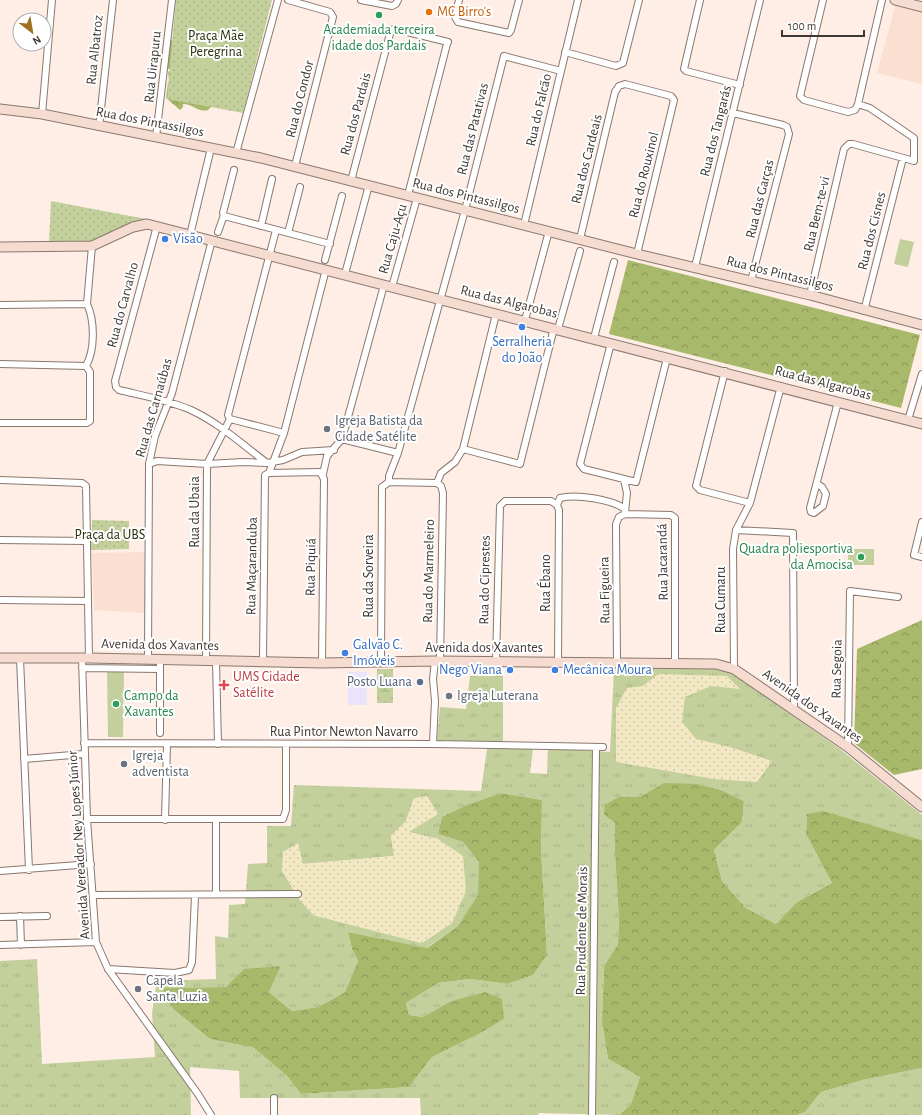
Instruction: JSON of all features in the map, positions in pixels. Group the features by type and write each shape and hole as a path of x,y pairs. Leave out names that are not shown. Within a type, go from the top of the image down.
{"street":[{"path":"42,114 52,0"},
{"name":"Rua Albatroz","path":"99,127 113,0"},
{"name":"Rua Uirapuru","path":"156,137 172,0"},
{"name":"Rua do Condor","path":"288,0 332,14 295,166"},
{"path":"361,0 392,6 396,4 398,0"},
{"path":"459,0 455,17 458,22 509,33 519,0"},
{"name":"Rua do Falcão","path":"524,225 578,0"},
{"path":"565,52 616,66 623,64 639,0"},
{"path":"700,0 684,68 686,72 740,85"},
{"name":"Rua dos Tangarás","path":"695,267 760,0"},
{"path":"823,0 800,96 804,100 848,112 855,110 858,104 882,0"},
{"path":"895,0 922,7"},
{"path":"236,153 277,1"},
{"name":"Rua Caju-Açu","path":"388,286 413,196 448,42 395,29 391,30"},
{"name":"Rua dos Pardais","path":"351,181 391,30"},
{"name":"Rua das Patativas","path":"441,299 504,56 561,71"},
{"name":"Rua do Rouxinol","path":"619,86 625,84 671,96 674,103 637,254"},
{"name":"Rua dos Cardeais","path":"580,239 615,92 619,86"},
{"path":"858,104 870,108 914,138 914,161 903,158"},
{"name":"Rua dos Pintassilgos","path":"0,109 42,114 99,127 156,137 295,166 637,254 810,295 864,311 922,325"},
{"name":"Rua das Garças","path":"733,113 783,125 787,127 789,134 751,281"},
{"name":"Rua Bem-te-vi","path":"810,295 844,149 849,144 853,144 903,158"},
{"path":"190,235 211,148"},
{"name":"Rua dos Cisnes","path":"864,311 903,158"},
{"path":"218,232 224,215 234,170"},
{"path":"261,226 272,178"},
{"path":"345,274 369,185"},
{"path":"288,233 300,187"},
{"path":"230,419 284,433 342,196"},
{"path":"224,215 226,217 330,244"},
{"name":"Rua das Algarobas","path":"92,246 137,225 147,224 157,226 269,255 326,265 345,274 388,286 525,320 667,358 724,371 922,424"},
{"name":"Rua do Carvalho","path":"157,226 115,382 117,389 169,402"},
{"name":"Rua da Ubaia","path":"206,661 207,464 230,419 228,415 276,230"},
{"path":"525,320 549,231"},
{"name":"Rua das Carnaúbas","path":"138,668 143,659 149,464 155,436 169,402 212,240"},
{"path":"0,247 92,246 86,305 91,320 92,350 88,368 90,421 87,424 0,423"},
{"path":"463,449 520,464 556,328 580,251"},
{"path":"594,338 614,262"},
{"path":"388,286 342,439 398,453"},
{"path":"441,299 398,453 389,476 389,482 438,483 441,473 455,462 463,449 496,314"},
{"path":"0,305 86,305"},
{"path":"611,343 581,461 581,467 624,480 636,482 667,358"},
{"path":"0,364 88,368"},
{"path":"724,371 696,483 700,490 750,503 781,386"},
{"path":"908,420 922,374"},
{"path":"169,402 200,415 270,463"},
{"path":"817,484 825,490 826,494 823,506 814,513 811,512 810,508 838,402"},
{"name":"Rua Maçaranduba","path":"263,661 265,475 268,473 270,463 284,433"},
{"name":"Rua Piquiá","path":"322,663 321,473 326,459 342,439"},
{"path":"149,464 157,461 207,464 243,462 270,463 302,452 334,450"},
{"path":"268,473 321,473"},
{"path":"0,480 82,482 86,486 86,658"},
{"path":"624,480 627,493 625,511"},
{"name":"Rua da Sorveira","path":"381,662 381,490 382,487 389,482"},
{"name":"Rua do Marmeleiro","path":"433,744 435,701 433,679 437,662 443,492 442,486 438,483"},
{"path":"557,505 560,498 568,496 584,497 617,504 625,511"},
{"name":"Rua do Ciprestes","path":"496,662 498,510 505,501 551,501 557,505"},
{"name":"Rua Cumaru","path":"734,670 733,549 736,530 750,503"},
{"name":"Rua Ébano","path":"557,505 559,510 558,662"},
{"name":"Rua Jacarandá","path":"619,517 625,511 671,515 675,518 675,664"},
{"name":"Rua Figueira","path":"617,663 616,531 619,517"},
{"path":"922,522 914,555 922,558"},
{"path":"736,530 793,533 794,710"},
{"path":"0,540 87,541"},
{"name":"Rua Segoia","path":"848,747 850,592 898,597"},
{"path":"0,600 87,601"},
{"name":"Avenida dos Xavantes","path":"0,658 123,658 143,659 160,664"},
{"path":"20,658 29,870"},
{"name":"Avenida Vereador Ney Lopes Júnior","path":"86,658 82,668 84,754 96,942 108,969 164,1046 211,1115"},
{"path":"123,658 123,668"},
{"name":"Avenida dos Xavantes","path":"82,668 138,668 160,664 206,661 322,663 558,662 716,664 734,670 848,747 922,807"},
{"path":"216,661 218,744"},
{"path":"160,664 160,733"},
{"name":"Rua Pintor Newton Navarro","path":"84,743 433,744 603,747"},
{"path":"165,820 167,744"},
{"path":"87,819 283,819 286,814 286,744"},
{"name":"Rua Prudente de Morais","path":"592,1115 596,747"},
{"path":"24,759 84,754"},
{"path":"216,820 216,894"},
{"path":"0,871 29,870 91,864"},
{"path":"93,896 298,894"},
{"path":"108,969 176,973 189,970 192,962 195,896"},
{"path":"20,916 20,945"},
{"path":"0,917 47,916"},
{"path":"0,945 96,942"},
{"path":"274,1098 274,1115"}],"shaded area":[{"path":"896,3 922,9 922,84 877,73"},
{"path":"147,552 146,613 94,610 92,553"},
{"path":"348,672 367,672 367,705 348,705"}],"green space":[{"name":"Praça Mãe Peregrina","path":"176,0 272,0 243,113 167,99"},
{"path":"206,21 226,26 215,71 195,66"},
{"path":"171,40 174,41 213,105 208,110 204,111 187,104 183,104 183,107 180,110 166,98 168,83 172,81 169,80 168,71 171,73 171,70 167,68 169,43"},
{"path":"51,201 146,219 145,222 90,243 49,243"},
{"path":"900,239 914,242 908,267 894,264"},
{"path":"628,260 920,335 901,408 609,334"},
{"name":"Praça da UBS","path":"92,520 129,521 129,549 91,550"},
{"name":"Quadra poliesportiva da Amocisa","path":"848,549 874,549 874,565 848,565"},
{"path":"922,620 922,769 894,775 854,743 857,649"},
{"path":"614,668 719,669 732,673 840,749 922,815 922,840 823,812 807,814 806,834 832,883 797,902 776,924 746,908 722,881 714,850 742,822 744,801 721,790 698,784 651,791 640,797 619,797 604,815 615,823 615,853 619,919 618,944 604,966 602,1021 608,1059 640,1077 631,1104 619,1115 539,1113 538,1115 421,1115 420,1098 240,1098 239,1071 190,1067 191,1115 0,1115 0,961 37,959 42,1064 155,1057 152,1013 157,981 216,979 215,936 228,938 229,905 245,904 248,864 267,863 267,826 291,826 294,785 481,791 487,749 533,749 530,773 547,774 548,748 610,752","holes":["501,793 542,800 541,849 547,955 533,975 508,984 470,979 438,983 406,1003 409,1015 423,1017 449,1002 504,1019 479,1034 432,1057 409,1087 301,1094 287,1076 253,1046 210,1039 173,1009 163,988 226,987 281,966 269,992 292,1011 318,1007 345,992 358,961 352,949 348,932 426,948 458,926 479,895 479,862 463,842 438,834 442,817 466,805","414,798 408,832 438,839 452,923 422,943 313,915 303,864 394,856 391,836 406,821"]},
{"path":"377,669 393,669 393,703 377,703"},
{"name":"Campo da Xavantes","path":"107,671 124,671 123,737 108,737"},
{"path":"503,675 503,744 437,741 440,707 466,709 470,676"},
{"path":"664,783 698,784 721,790 744,801 742,822 714,850 722,881 746,908 776,924 797,902 832,883 806,834 807,814 823,811 922,840 922,1068 863,1080 821,1092 805,1112 797,1115 619,1115 631,1104 640,1077 608,1059 602,1021 604,966 618,944 619,919 615,853 615,823 604,815 605,805 619,797 640,797"},
{"path":"501,793 542,800 541,849 547,955 533,975 508,984 470,979 438,983 406,1003 409,1015 423,1017 449,1002 485,992 502,999 504,1019 479,1034 432,1057 409,1087 301,1094 287,1076 253,1047 210,1039 173,1009 162,988 226,987 244,969 281,966 269,992 292,1011 318,1007 345,992 358,961 352,949 348,932 427,948 458,926 478,895 479,862 463,842 438,834 442,817 466,805"},
{"path":"922,1068 922,1115 797,1115 805,1112 821,1092 863,1080"}],"sand":[{"path":"658,674 727,676 740,689 711,686 685,697 682,722 696,739 730,747 772,761 757,782 714,779 616,762 616,708 627,688 643,686"},
{"path":"427,796 438,814 409,832 438,839 463,856 466,891 452,923 422,943 313,915 298,898 282,871 283,852 298,843 303,864 394,856 391,836 406,821 414,798"}],"place":[{"name":"MC Birro's","path":"429,12"},
{"name":"Academiada terceira idade dos Pardais","path":"379,15"},
{"name":"Visão","path":"165,239"},
{"name":"Serralheria do João","path":"522,327"},
{"name":"Igreja Batista da Cidade Satélite","path":"327,429"},
{"name":"Quadra poliesportiva da Amocisa","path":"861,557"},
{"name":"Galvão C. Imóveis","path":"345,653"},
{"name":"Nego Viana","path":"510,670"},
{"name":"Mecânica Moura","path":"555,670"},
{"name":"Posto Luana","path":"420,682"},
{"name":"UMS Cidade Satélite","path":"224,685"},
{"name":"Igreja Luterana","path":"449,696"},
{"name":"Campo da Xavantes","path":"116,704"},
{"name":"Igreja adventista","path":"124,764"},
{"name":"Capela Santa Luzia","path":"138,989"}]}
